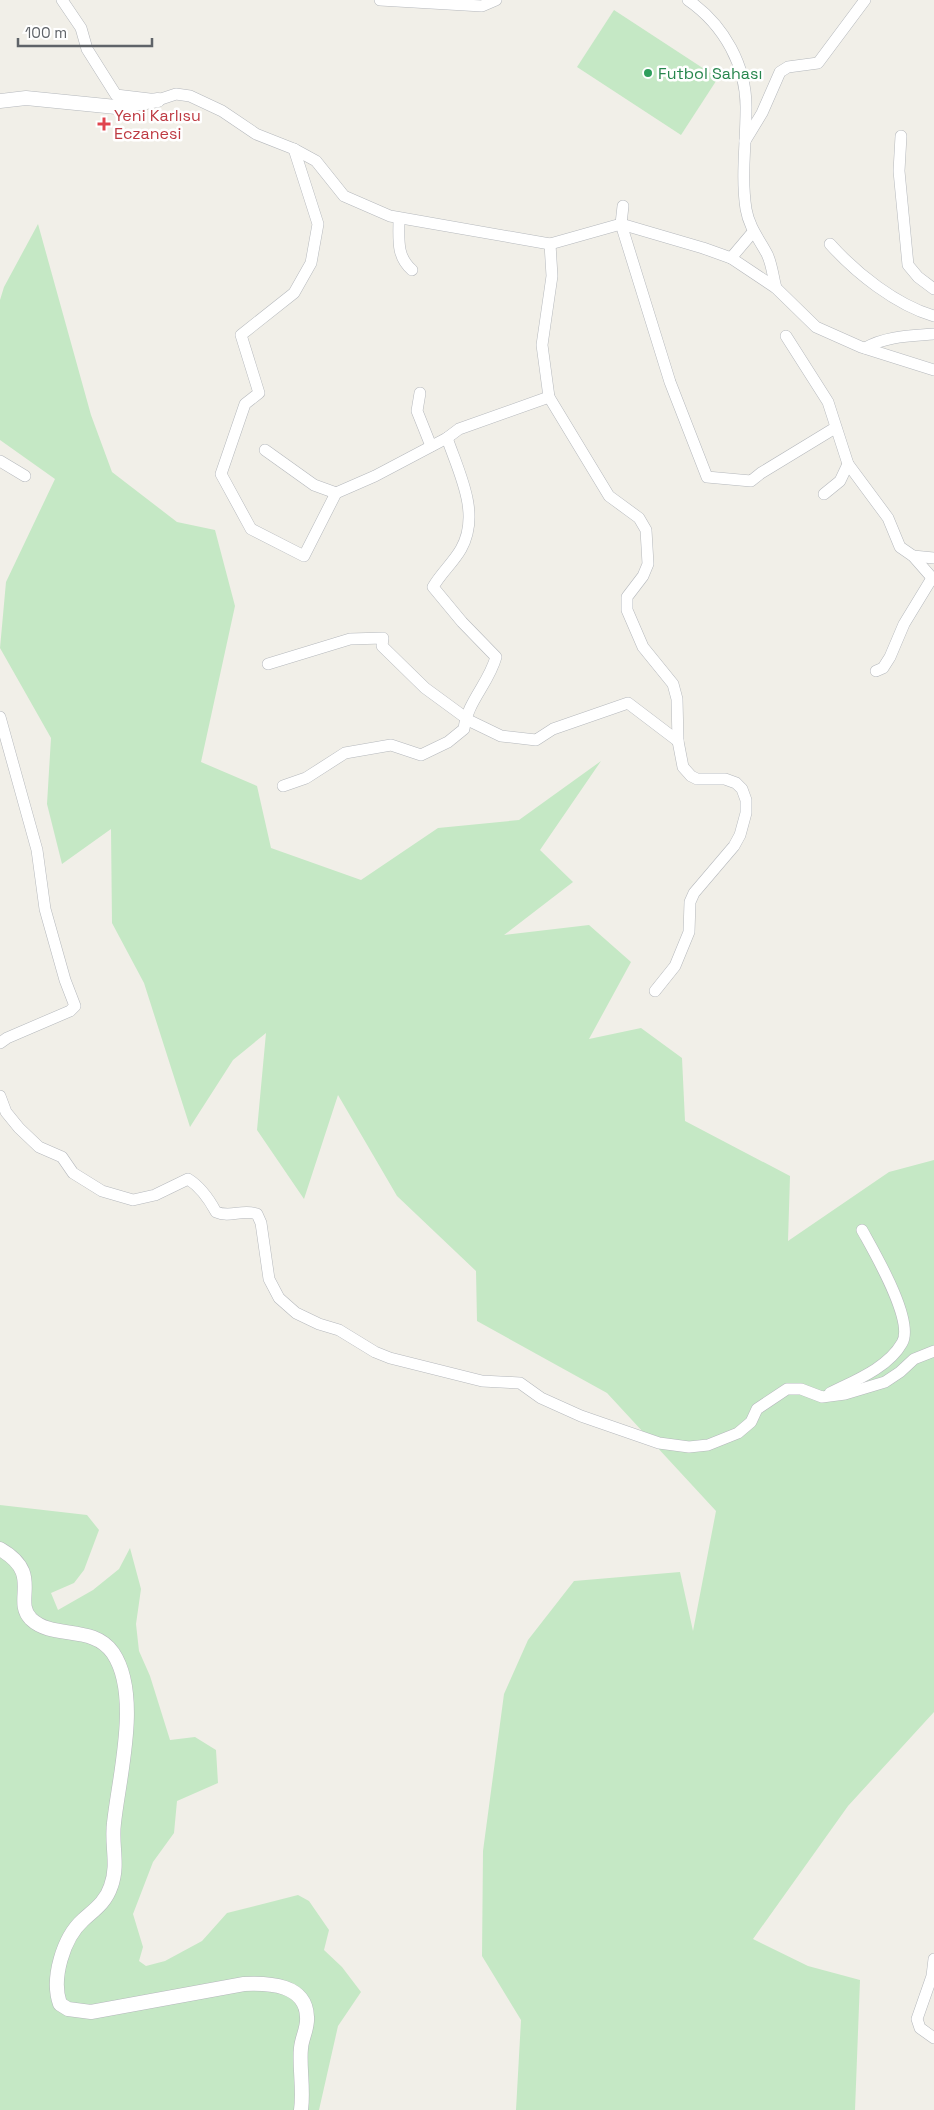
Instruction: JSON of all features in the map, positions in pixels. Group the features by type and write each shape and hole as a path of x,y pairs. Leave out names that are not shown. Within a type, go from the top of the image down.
{"street":[{"path":"62,0 81,28 87,49 116,95 158,100"},
{"path":"380,0 482,6 495,0"},
{"path":"688,0 712,19 737,60 745,90 746,108 742,167 747,211 753,232 768,257 776,288"},
{"path":"744,142 762,113 780,72 788,67 818,63 865,0"},
{"path":"0,101 26,98 116,107 158,100 176,94 190,96 222,111 256,134 294,149 316,161 344,196 374,210 399,218 550,244 621,224 731,258 776,288 816,327 864,348 934,370"},
{"path":"901,136 899,171 908,264 918,277 934,289"},
{"path":"294,149 318,224 310,263 294,293 241,334 259,393 245,404 221,474 251,529 304,556 336,493 375,476 447,438 460,429 549,396"},
{"path":"623,206 621,224 670,382 707,477 751,481 835,428"},
{"path":"399,218 403,262 412,270"},
{"path":"731,258 753,232"},
{"path":"550,244 552,276 542,345 549,396 609,496 639,518 646,530 648,564 643,576 627,597 627,610 643,647 673,684 677,699 678,741 683,767 691,776 697,778 725,779 736,783 742,790 746,800 746,813 740,834 734,846 694,893 690,902 688,932 675,966 656,991"},
{"path":"830,244 847,261 879,287 917,310 934,316"},
{"path":"864,348 892,338 934,334"},
{"path":"786,336 828,402 848,464 888,518 900,547 913,556 933,579 904,624 890,657 883,668 876,670"},
{"path":"420,393 417,411 431,446"},
{"path":"283,786 306,778 345,753 391,745 421,755 448,742 464,729 466,716 493,667 496,657 462,622 434,587 439,576 461,549 470,526 470,509 447,438"},
{"path":"265,450 314,485 336,493"},
{"path":"0,461 25,476"},
{"path":"824,494 840,481 848,464"},
{"path":"913,556 934,558"},
{"path":"268,664 350,639 383,638 382,646 425,688 466,716 470,721 501,736 536,740 554,729 628,703 678,741"},
{"path":"0,717 37,850 45,909 65,980 76,1006 70,1011 7,1038 0,1043"},
{"path":"0,1096 3,1115 39,1147 62,1157 73,1173 102,1192 133,1200 155,1195 188,1179 195,1183 210,1200 216,1212 225,1216 247,1211 257,1214 261,1223 269,1279 279,1298 296,1312 319,1324 339,1330 374,1352 390,1358 482,1381 520,1383 541,1398 581,1416 659,1443 689,1447 708,1445 738,1433 752,1422 757,1409 787,1388 801,1389 822,1397 845,1394 885,1382 914,1359 934,1351"},
{"path":"822,1397 857,1379 887,1360 903,1342 905,1324 897,1301 862,1230"},
{"path":"0,1549 20,1564 25,1579 27,1614 32,1620 41,1626 80,1633 101,1641 112,1651 120,1666 124,1684 126,1712 125,1755 113,1825 116,1869 105,1901 81,1922 64,1951 56,1983 60,2004 68,2009 98,2011 244,1984 269,1983 283,1986 302,1998 306,2008 307,2019 301,2048 302,2110"},
{"path":"934,1959 932,1976 917,2019 920,2028 934,2038"}],"green space":[{"name":"Futbol Sahası","path":"614,10 718,78 681,135 577,67"},
{"path":"38,224 91,415 112,472 177,522 215,530 235,606 201,762 257,786 271,848 361,880 438,828 519,820 601,761 540,850 573,882 504,935 589,925 631,962 589,1039 641,1028 682,1058 685,1121 790,1176 788,1241 889,1172 934,1160 934,1712 848,1806 753,1939 808,1966 860,1980 855,2110 516,2110 521,2020 482,1956 483,1851 504,1694 528,1640 574,1581 680,1572 693,1631 716,1511 607,1393 477,1321 476,1271 397,1196 338,1095 304,1199 257,1130 266,1033 233,1060 190,1127 144,983 112,923 111,829 62,864 47,804 51,738 0,648 6,582 55,479 0,440 0,300 4,287"},
{"path":"0,1505 87,1515 99,1530 84,1570 74,1583 51,1593 58,1610 93,1590 119,1569 130,1548 141,1589 136,1624 139,1651 150,1676 170,1740 195,1737 216,1750 218,1783 177,1801 174,1833 153,1862 133,1914 143,1947 139,1961 146,1966 165,1961 202,1941 227,1913 298,1895 309,1901 329,1930 324,1950 342,1967 361,1992 338,2026 319,2110 0,2110"}],"place":[{"name":"Futbol Sahası","path":"648,73"},
{"name":"Yeni Karlısu Eczanesi","path":"104,124"}]}
